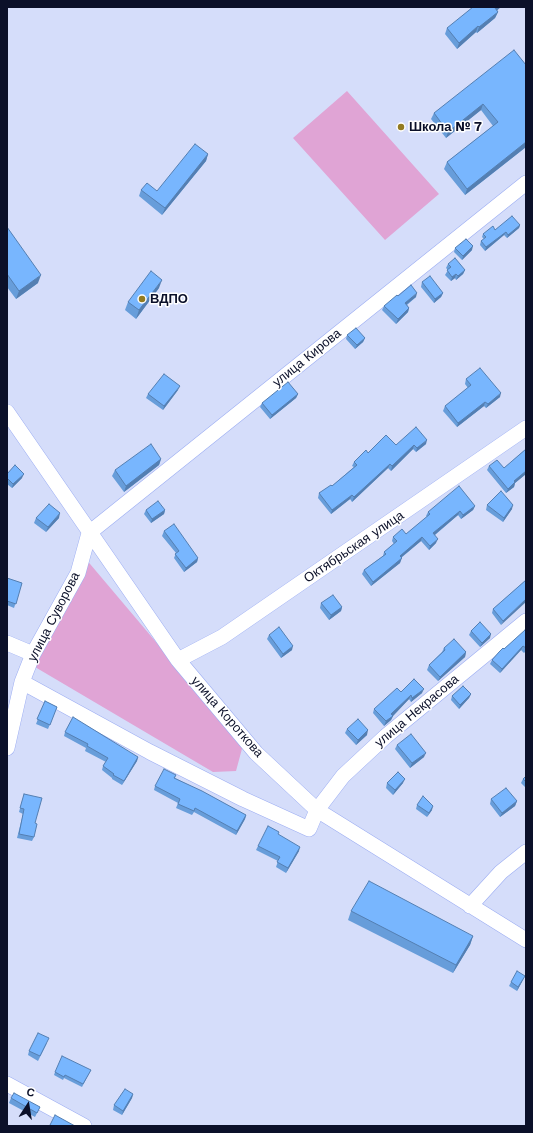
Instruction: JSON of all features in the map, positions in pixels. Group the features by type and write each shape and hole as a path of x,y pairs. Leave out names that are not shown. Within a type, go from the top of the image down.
{"street":[{"name":"улица Кирова","path":"89,533 526,183"},
{"name":"улица Короткова","path":"7,412 178,660 256,753 317,810 526,940"},
{"name":"Октябрьская улица","path":"178,660 228,632 526,428"},
{"name":"улица Суворова","path":"7,748 22,682 33,654 78,573 89,533"},
{"name":"улица Некрасова","path":"22,682 150,752 243,799 308,828 317,810 343,776 386,736 526,621"},
{"path":"7,643 33,654"},
{"path":"470,906 501,872 526,852"},
{"path":"7,1084 84,1126"}],"shaded area":[{"path":"347,91 439,194 385,240 293,138"},
{"path":"85,558 243,745 236,771 213,772 35,667"}],"building":[{"path":"473,7 496,7 495,8 498,12 479,27 478,26 459,43 447,28"},
{"path":"514,50 526,65 526,142 467,189 447,162 498,122 483,104 448,132 434,113"},
{"path":"195,144 208,154 165,208 141,190 147,183 157,191"},
{"path":"512,216 520,225 508,235 506,232 486,247 481,241 486,237 483,234 493,226 495,230"},
{"path":"7,227 41,275 19,291 7,274"},
{"path":"466,239 473,246 463,256 455,248"},
{"path":"455,258 465,270 458,276 456,274 452,277 447,270 451,267 448,264"},
{"name":"ВДПО","path":"151,271 162,280 139,310 128,302"},
{"path":"430,276 443,293 435,299 422,282"},
{"path":"411,285 417,293 405,303 409,308 398,319 384,306"},
{"path":"356,328 365,338 357,345 347,335"},
{"path":"480,368 501,393 488,404 485,402 458,423 445,406 471,385 466,379"},
{"path":"164,374 180,386 164,406 148,394"},
{"path":"288,382 298,394 272,415 262,403"},
{"path":"416,427 427,440 417,448 414,445 392,466 390,464 354,497 352,495 332,510 319,493 331,485 332,486 357,465 354,462 366,450 368,453 386,435 396,445"},
{"path":"151,444 161,459 126,486 115,470"},
{"path":"526,449 526,471 514,481 515,482 508,489 489,466 497,460 504,468"},
{"path":"15,465 24,474 13,484 7,478 7,474"},
{"path":"459,486 475,506 463,515 460,511 433,533 438,539 430,546 422,537 400,556 402,558 373,582 364,570 386,554 384,552 397,541 393,537 402,529 406,534 430,514 428,512"},
{"path":"501,491 513,505 504,518 487,505"},
{"path":"158,501 165,510 152,519 146,510"},
{"path":"49,504 60,513 48,527 36,518"},
{"path":"174,524 198,558 186,568 175,554 179,551 164,531"},
{"path":"7,578 22,583 16,604 7,601"},
{"path":"526,580 526,599 503,621 493,609"},
{"path":"333,595 342,607 331,615 321,603"},
{"path":"480,622 491,634 482,643 471,631"},
{"path":"279,627 293,646 283,654 269,635"},
{"path":"525,630 526,648 523,646 502,669 492,660 503,648 504,649"},
{"path":"454,639 466,652 440,677 429,665"},
{"path":"414,679 424,689 412,698 411,695 391,714 393,716 386,721 374,709 397,688 401,692"},
{"path":"463,686 471,694 460,705 452,696"},
{"path":"45,701 57,707 50,725 37,719"},
{"path":"73,717 138,757 124,781 113,775 114,774 103,766 108,758 87,746 88,744 65,732"},
{"path":"358,719 368,730 358,740 347,729"},
{"path":"411,734 426,753 412,763 397,745"},
{"path":"164,769 176,775 174,778 202,791 246,815 237,831 195,808 194,811 178,804 180,799 155,786"},
{"path":"398,772 405,779 395,790 387,783"},
{"path":"506,788 517,801 502,813 491,799"},
{"path":"24,794 42,798 35,823 37,824 34,837 19,834 24,809 20,808"},
{"path":"423,796 433,806 429,813 417,805"},
{"path":"268,826 279,832 278,834 300,847 288,868 277,862 280,857 258,846"},
{"path":"369,881 473,936 456,965 351,911"},
{"path":"517,971 525,976 518,987 511,982"},
{"path":"38,1033 49,1038 40,1056 29,1051"},
{"path":"62,1056 91,1070 83,1084 55,1072"},
{"path":"125,1089 133,1094 123,1111 114,1105"},
{"path":"14,1093 40,1107 37,1113 11,1098"},
{"path":"55,1115 75,1126 50,1125"}],"place":[{"name":"Школа № 7","path":"401,127"},
{"name":"ВДПО","path":"142,299"}]}
